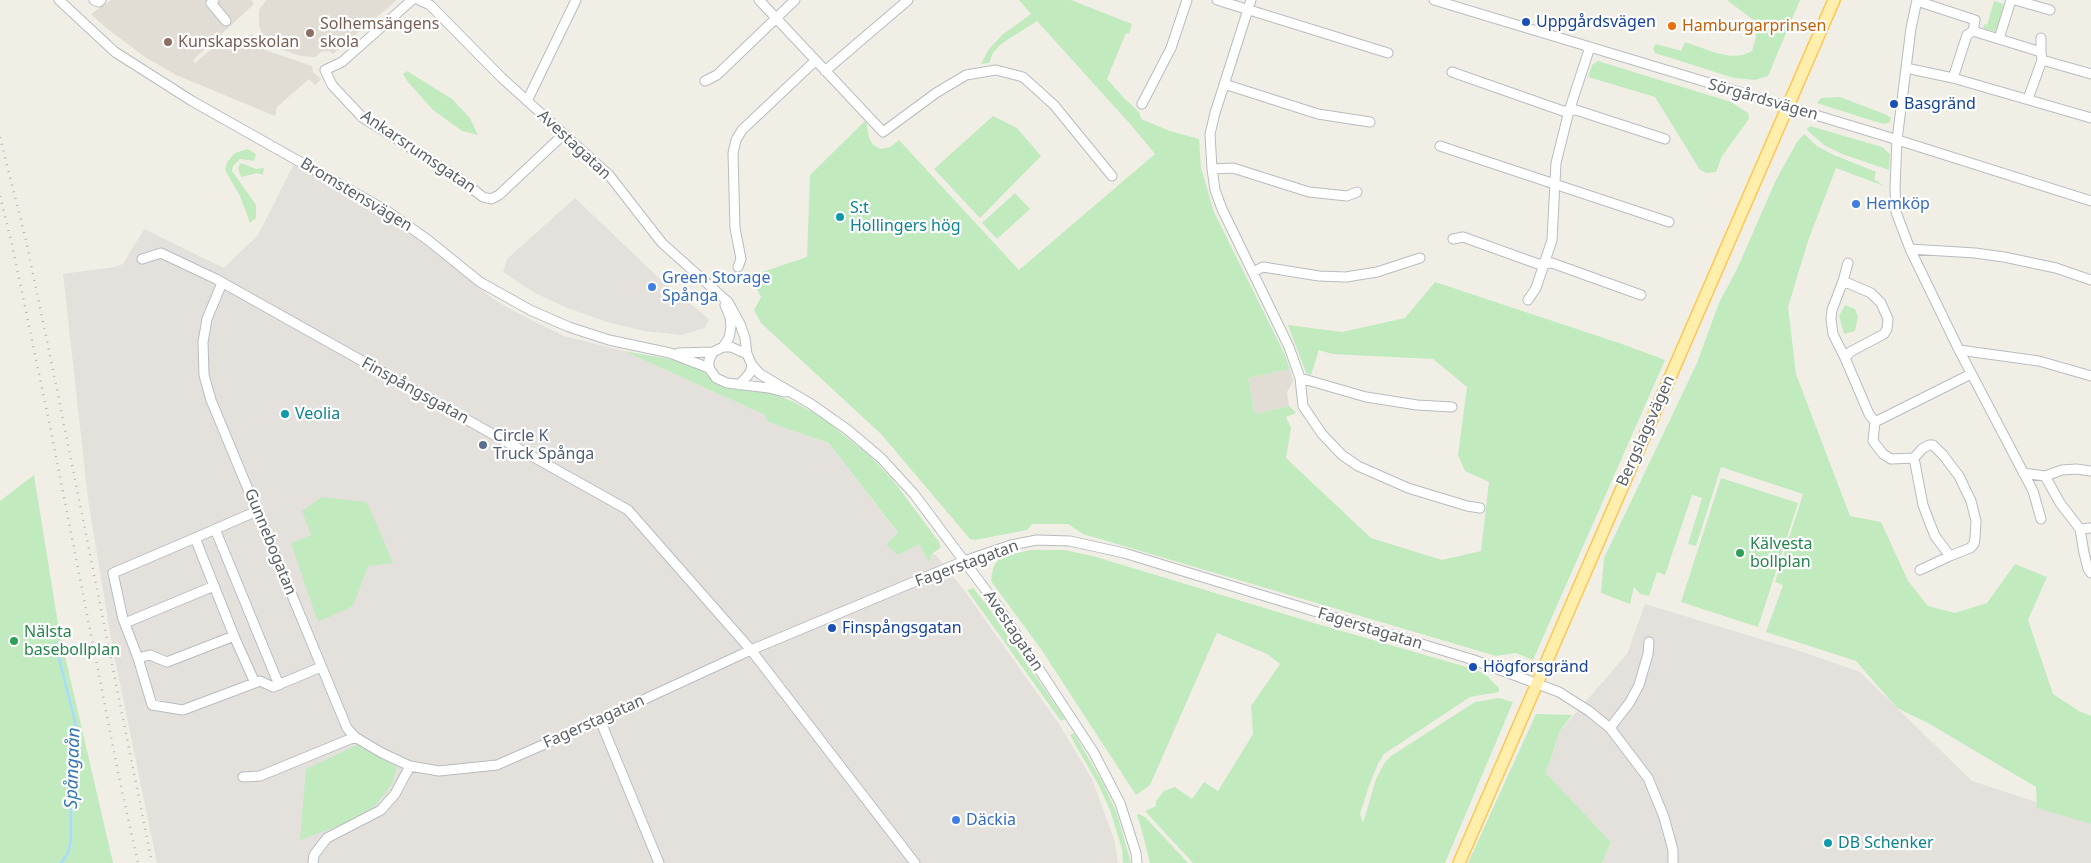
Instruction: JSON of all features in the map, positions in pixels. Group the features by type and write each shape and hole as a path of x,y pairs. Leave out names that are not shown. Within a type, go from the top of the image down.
{"main road":[{"name":"Bergslagsvägen","path":"1459,863 1834,0"}],"street":[{"name":"Bromstensvägen","path":"59,0 114,52 192,101 387,211 428,240 480,282 530,310 569,327 609,340 670,353 702,363 709,368"},
{"path":"94,0 99,2 101,0"},
{"path":"214,0 211,2 226,21"},
{"name":"Ankarsrumsgatan","path":"412,0 342,62 325,70 332,85 362,117 458,178 483,197 491,199 499,195 564,134"},
{"name":"Avestagatan","path":"419,0 430,5 527,101 609,176 662,243 733,309 745,338 746,354 760,374 832,417 881,458 914,494 997,605 1094,754 1120,803 1136,853 1137,863"},
{"path":"527,101 576,0"},
{"path":"759,0 883,132 936,93 966,75 996,70 1023,77 1054,105 1112,176"},
{"path":"705,81 716,75 795,0"},
{"path":"825,71 908,0"},
{"path":"1142,104 1146,100 1171,48 1187,0"},
{"path":"1217,0 1247,11 1388,52"},
{"path":"1251,0 1210,134 1212,169 1215,190 1222,209 1289,347 1300,378 1303,406 1322,434 1342,455 1358,466 1408,488 1467,506 1480,508"},
{"name":"Sörgårdsvägen","path":"1434,0 1897,140 2091,201"},
{"path":"1953,78 1968,34 1973,31 1975,20 1917,0 1897,140 1896,212 1910,249 1959,350 2033,491 2041,519"},
{"path":"1999,39 2011,0"},
{"path":"2015,0 2050,10"},
{"path":"1973,31 2091,74"},
{"path":"2028,99 2041,56 2041,38"},
{"path":"1528,300 1536,288 1554,230 1556,163 1569,111 1590,47"},
{"path":"738,268 741,259 735,228 733,152 736,140 742,130 815,61"},
{"path":"1906,68 1953,78 2091,118"},
{"path":"1452,72 1564,111 1576,110 1665,139"},
{"path":"1224,84 1318,114 1370,122"},
{"path":"1440,146 1669,222"},
{"path":"1212,169 1233,168 1309,192 1347,196 1357,192"},
{"path":"1453,239 1463,237 1538,264 1552,263 1641,295"},
{"path":"1910,249 1975,253 2004,257 2056,268 2091,280"},
{"name":"Finspångsgatan","path":"142,260 161,253 222,283 628,510 751,650 915,863"},
{"path":"1253,272 1263,268 1318,276 1346,277 1377,272 1420,258"},
{"path":"1848,263 1832,310 1833,334 1869,414 1876,422"},
{"path":"1843,281 1871,293 1881,303 1888,318 1887,329 1884,334 1850,352 1845,358"},
{"name":"Gunnebogatan","path":"222,283 207,319 203,342 204,374 211,400 347,728 355,737 382,753 410,766"},
{"name":"Avestagatan","path":"721,297 730,317 731,327 729,338 723,348"},
{"path":"709,368 709,360 713,352 723,348 732,347 746,354"},
{"path":"1959,350 2039,362 2091,376"},
{"name":"Bromstensvägen","path":"670,353 713,352"},
{"path":"740,385 750,373 752,365"},
{"name":"Avestagatan","path":"709,368 716,378 721,381 769,388 795,395"},
{"path":"1876,422 1971,374"},
{"path":"1300,378 1366,397 1417,405 1452,407"},
{"path":"1876,422 1873,441 1883,454 1891,459 1914,458 1929,445 1936,447 1958,476 1971,501 1976,521 1974,544 1970,548 1920,570"},
{"path":"1914,458 1923,505 1935,536 1950,556"},
{"path":"2023,472 2045,476 2062,470 2091,471"},
{"path":"2045,476 2060,503 2080,529 2084,553 2088,569 2091,573"},
{"path":"257,511 113,573 125,623 152,704 183,710 260,681 273,688 321,668"},
{"path":"2080,529 2091,528"},
{"path":"216,529 279,685"},
{"path":"195,538 255,683"},
{"name":"Fagerstagatan","path":"410,766 440,771 497,765 751,650 964,561 1003,548 1037,540 1070,541 1098,546 1474,660 1559,692 1589,710 1610,728 1648,778 1664,817 1672,850 1673,863"},
{"path":"125,623 214,586"},
{"path":"138,658 150,655 168,662 234,636"},
{"path":"1610,728 1630,702 1639,685 1648,654 1649,642"},
{"path":"600,720 659,863"},
{"path":"243,777 260,776 355,737"},
{"path":"313,863 314,855 327,838 381,810 396,794 410,766"}],"shaded area":[{"path":"111,0 251,0 254,4 193,60 195,63 226,36 238,50 241,43 252,34 265,50 312,66 313,72 321,79 315,85 309,79 277,107 275,116 176,75 145,57 91,14"},
{"name":"Solhemsängens skola","path":"266,0 397,0 333,54 329,51 321,52 315,57 301,56 271,46 263,38 259,24 259,10"},
{"path":"294,164 375,209 410,233 496,301 527,318 564,336 624,351 765,415 768,422 829,443 898,534 886,544 919,544 929,563 932,554 936,555 964,590 1059,724 1092,779 1114,839 1118,863 157,863 112,645 88,499 63,274 123,264 144,229 224,268 258,235"},
{"path":"575,198 659,278 709,319 705,328 681,335 644,331 607,322 565,307 535,293 503,272 507,259"},
{"path":"1290,369 1293,381 1287,392 1289,406 1255,414 1248,378"},
{"path":"1645,604 1800,651 1860,672 1972,781 2091,820 2091,863 1602,863 1611,842 1546,773 1560,731 1627,654"}],"green space":[{"path":"1019,0 1071,0 1132,24 1129,34 1126,33 1107,79 1139,112 1141,119 1170,131 1199,139 1201,168 1214,212 1285,355 1290,369 1248,378 1255,414 1289,406 1296,413 1286,417 1291,428 1286,458 1371,538 1442,560 1481,551 1489,482 1465,471 1458,455 1467,387 1433,359 1332,354 1319,350 1311,375 1306,373 1288,325 1342,332 1405,318 1435,282 1665,360 1533,660 1516,653 1496,656 1083,534 1068,524 1032,524 1027,530 975,540 970,539 881,434 761,323 754,310 761,297 750,276 807,257 810,175 866,120 869,138 873,145 881,149 890,147 899,140 1019,270 1155,154 1037,21 1001,44 993,53 989,63 981,64 989,49 1002,35 1031,14"},
{"path":"1727,0 1800,0 1768,76 1755,80 1734,78 1655,53 1653,48 1656,44 1681,51 1685,42 1731,56 1743,55 1752,51 1756,37 1756,22"},
{"path":"1994,1 2004,4 1996,32 1983,28 1984,24 1987,25"},
{"path":"1598,61 1731,102 1748,113 1749,119 1722,156 1716,172 1707,173 1700,170 1655,97 1588,77 1592,65"},
{"path":"407,71 452,99 470,118 478,135 462,131 433,110 408,82 403,74"},
{"path":"1840,97 1887,115 1891,118 1889,123 1884,124 1817,103 1821,98"},
{"path":"993,116 1017,128 1041,156 980,218 934,169"},
{"path":"1810,126 1882,147 1890,154 1889,170 1842,154 1824,145 1809,132 1807,129"},
{"path":"1804,134 1817,146 1834,155 1876,172 1874,179 1884,186 1836,168 1808,241 1788,307 1796,374 1850,516 1881,522 1908,581 1928,606 1955,613 1987,603 2015,564 2047,577 2028,620 2053,694 2079,711 2091,716 2091,824 2037,808 2036,787 1928,723 1897,708 1856,661 1766,632 1783,585 1775,582 1803,494 1721,467 1696,546 1688,544 1702,498 1692,495 1665,575 1657,572 1649,596 1640,594 1634,587 1630,604 1601,593 1604,558 1697,363 1719,303 1737,269 1776,180 1797,142"},
{"path":"248,149 256,154 254,161 240,159 233,166 232,171 256,205 256,218 250,223 240,196 225,170 227,162 235,153"},
{"path":"241,163 256,169 264,168 263,175 257,173 241,177 238,168"},
{"path":"1015,193 1030,209 997,239 982,223"},
{"path":"1845,305 1855,309 1858,317 1855,331 1844,334 1839,316"},
{"path":"624,351 697,364 714,383 723,387 766,392 792,401 820,416 869,455 892,479 941,547 932,554 929,563 919,544 898,555 886,544 898,533 829,443 768,422 765,415"},
{"path":"34,475 59,630 113,863 0,863 0,501"},
{"name":"Kälvesta bollplan","path":"1721,478 1798,503 1758,627 1681,602"},
{"path":"322,497 367,502 393,563 368,566 353,606 318,622 291,543 311,535 302,511"},
{"path":"1030,550 1064,550 1093,556 1477,670 1486,675 1499,688 1499,692 1470,697 1384,754 1370,783 1360,814 1363,823 1376,779 1385,762 1391,756 1475,702 1499,698 1513,702 1445,863 1193,863 1145,811 1156,806 1156,801 1164,791 1175,787 1192,799 1204,782 1218,791 1253,734 1251,706 1280,664 1267,654 1217,633 1150,785 1136,795 1041,649 991,581 993,568 1000,557"},
{"path":"973,588 1065,719 1061,721 967,590"},
{"path":"1536,714 1572,715 1560,731 1546,773 1611,842 1602,863 1468,863"},
{"path":"1074,733 1104,785 1117,814 1131,863 1123,863 1122,849 1110,810 1099,786 1070,735"},
{"path":"357,745 397,767 392,784 375,806 341,825 300,840 306,769"},
{"path":"1137,815 1145,817 1188,863 1150,863"}],"waterway":[{"name":"Spångaån","path":"55,643 75,721 77,750 71,786 71,840 68,853 61,863"}],"railway":[{"path":"0,137 25,236 51,360 152,863"},
{"path":"0,196 51,431 120,782 138,863"}],"place":[{"name":"Uppgårdsvägen","path":"1526,22"},
{"name":"Hamburgarprinsen","path":"1672,26"},
{"name":"Solhemsängens skola","path":"310,33"},
{"name":"Kunskapsskolan","path":"168,42"},
{"name":"Basgränd","path":"1894,104"},
{"name":"Hemköp","path":"1856,204"},
{"name":"S:t Hollingers hög","path":"840,217"},
{"name":"Green Storage Spånga","path":"652,287"},
{"name":"Veolia","path":"285,414"},
{"name":"Circle K Truck Spånga","path":"483,445"},
{"name":"Kälvesta bollplan","path":"1740,553"},
{"name":"Finspångsgatan","path":"832,628"},
{"name":"Nälsta basebollplan","path":"14,641"},
{"name":"Högforsgränd","path":"1473,667"},
{"name":"Däckia","path":"956,820"},
{"name":"DB Schenker","path":"1828,843"}]}
